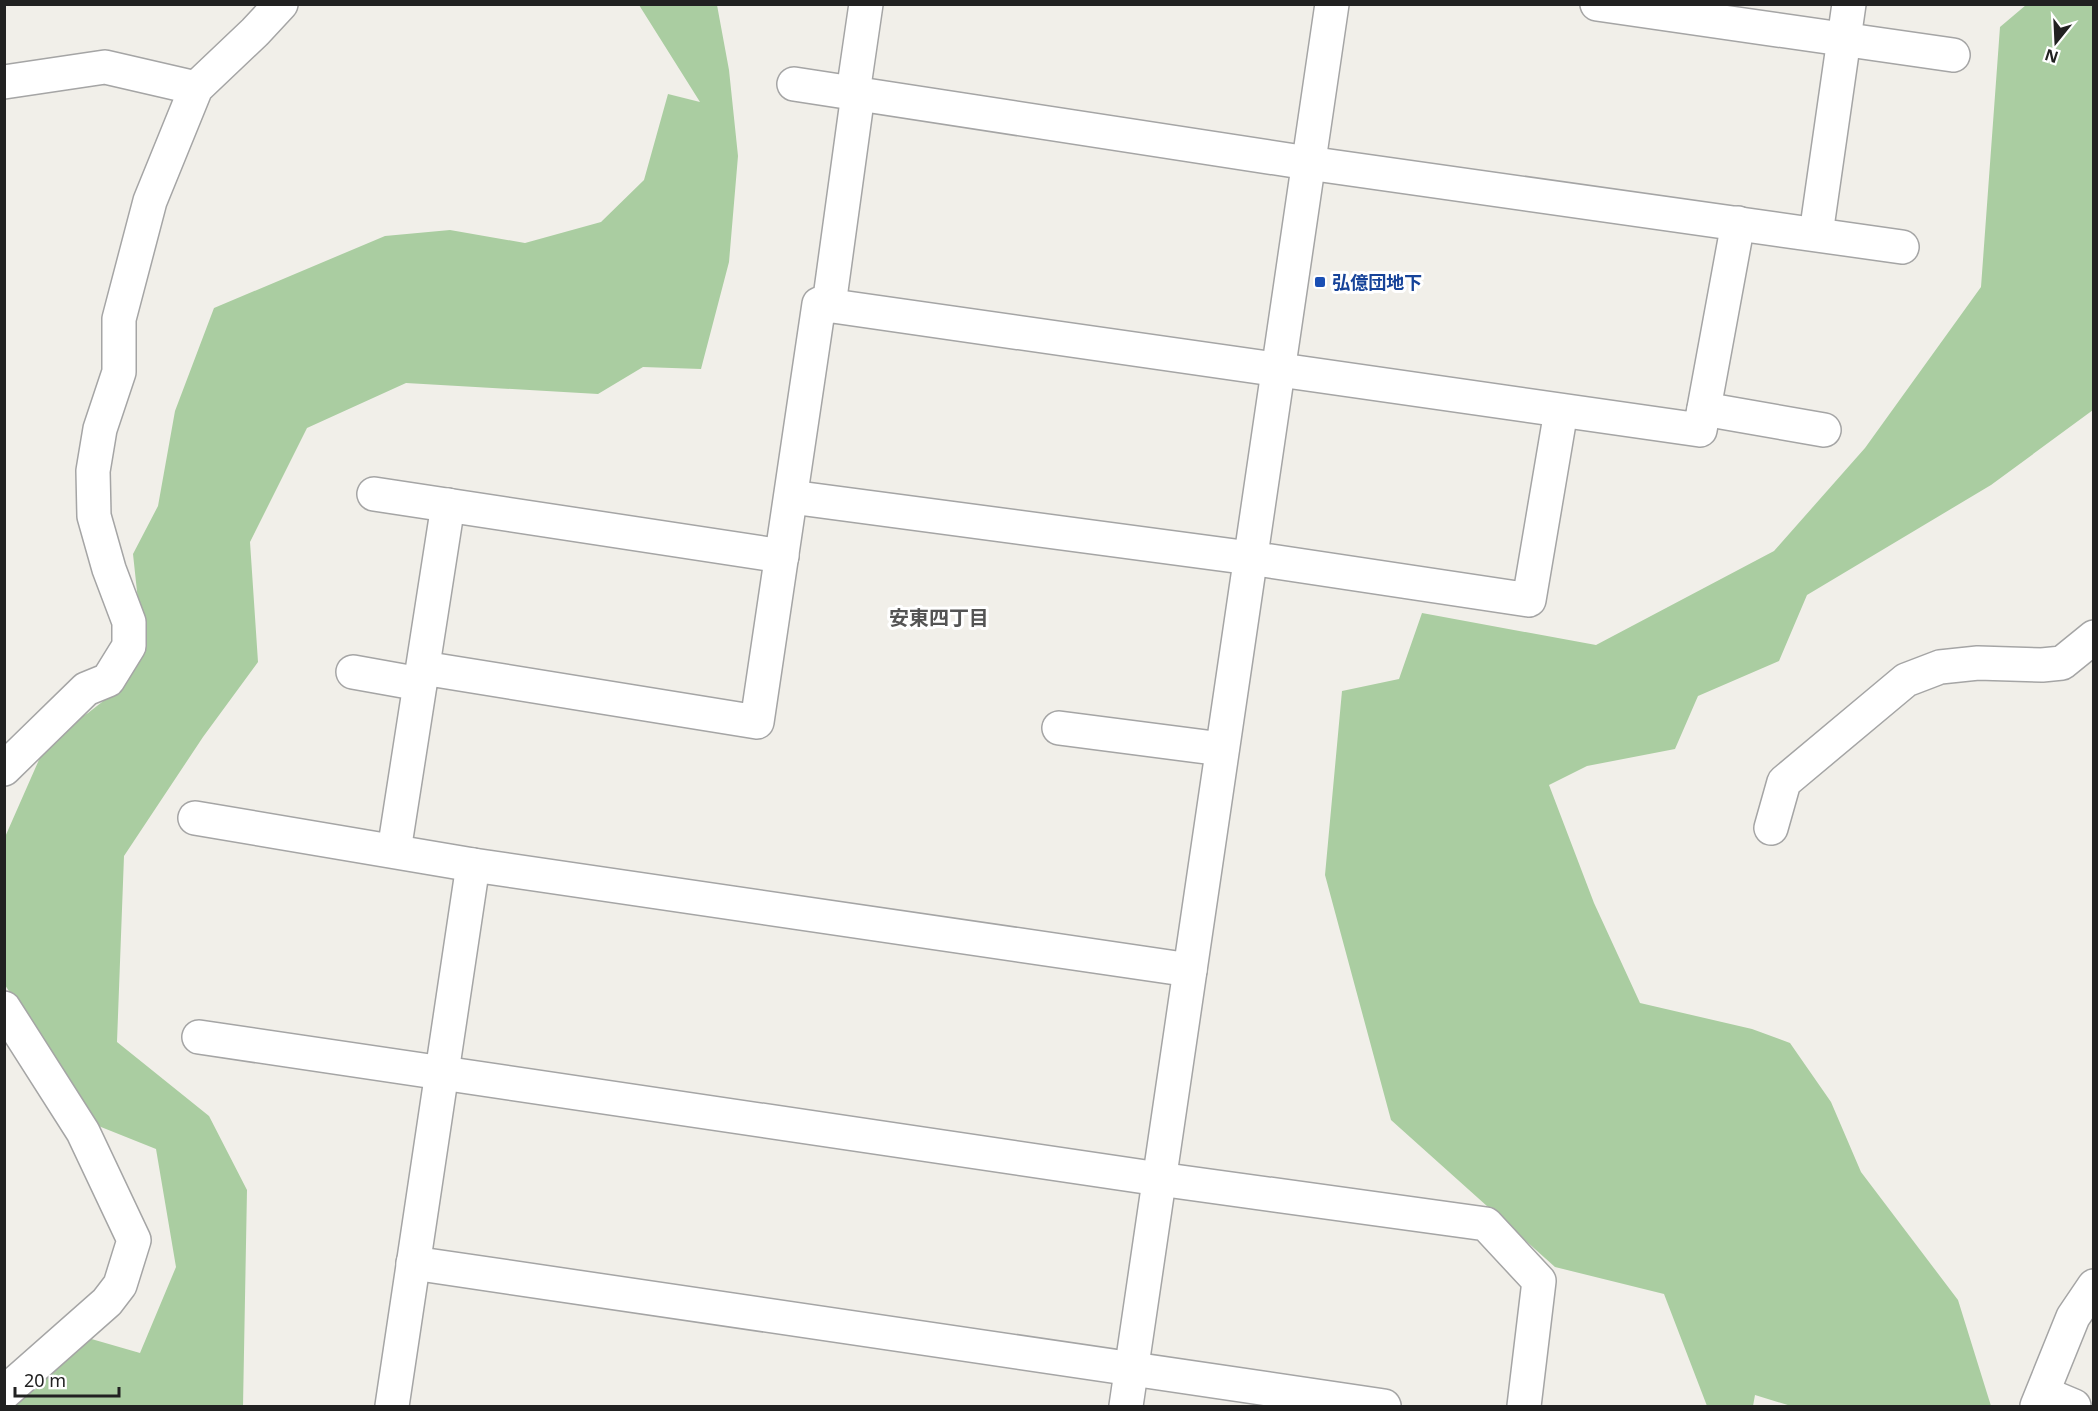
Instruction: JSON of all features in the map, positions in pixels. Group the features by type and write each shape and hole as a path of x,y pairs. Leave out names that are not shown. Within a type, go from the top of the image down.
{"street":[{"path":"4,769 86,689 108,680 129,646 129,622 109,569 94,516 93,471 100,429 119,372 119,319 150,201 196,88 280,4"},
{"path":"829,305 866,4"},
{"path":"1126,1407 1332,4"},
{"path":"1597,4 1953,55"},
{"path":"1816,234 1849,4"},
{"path":"4,81 105,67 196,88"},
{"path":"794,84 1308,164 1902,247"},
{"path":"353,672 421,676 757,722 819,303 1700,430 1737,224"},
{"path":"1704,409 1824,430"},
{"path":"791,497 1251,558 1529,600 1561,411"},
{"path":"374,494 782,556"},
{"path":"394,851 448,505"},
{"path":"1771,828 1784,782 1906,680 1940,667 1978,663 2042,665 2062,663 2094,637"},
{"path":"1059,728 1222,749"},
{"path":"195,818 473,865 1190,970"},
{"path":"392,1407 473,865"},
{"path":"4,1008 83,1132 134,1240 120,1285 107,1302 4,1393"},
{"path":"199,1037 1159,1179 1486,1224 1539,1281 1524,1407"},
{"path":"413,1263 1384,1407"},
{"path":"2074,1407 2040,1400 2073,1317 2094,1286"}],"green space":[{"path":"639,5 717,5 729,70 738,156 729,262 701,369 643,367 598,394 406,383 307,428 250,542 258,662 203,737 124,856 117,1042 209,1116 247,1190 243,1406 5,1406 88,1338 140,1353 176,1267 156,1149 96,1125 5,985 5,837 49,737 88,713 125,684 136,653 139,610 133,554 158,506 175,411 214,308 385,236 450,230 525,243 601,222 644,180 668,94 700,102"},
{"path":"2026,5 2093,5 2093,410 1991,485 1807,595 1779,661 1698,696 1675,749 1587,766 1549,785 1594,903 1640,1003 1752,1029 1790,1043 1831,1102 1861,1172 1958,1300 1991,1406 1791,1406 1755,1395 1753,1406 1707,1406 1664,1294 1555,1267 1391,1120 1325,875 1342,691 1399,679 1422,613 1596,645 1774,551 1865,448 1981,287 2000,27"}],"place":[{"name":"弘億団地下","path":"1320,282"}],"district":[{"name":"安東四丁目","path":"939,617"}]}
